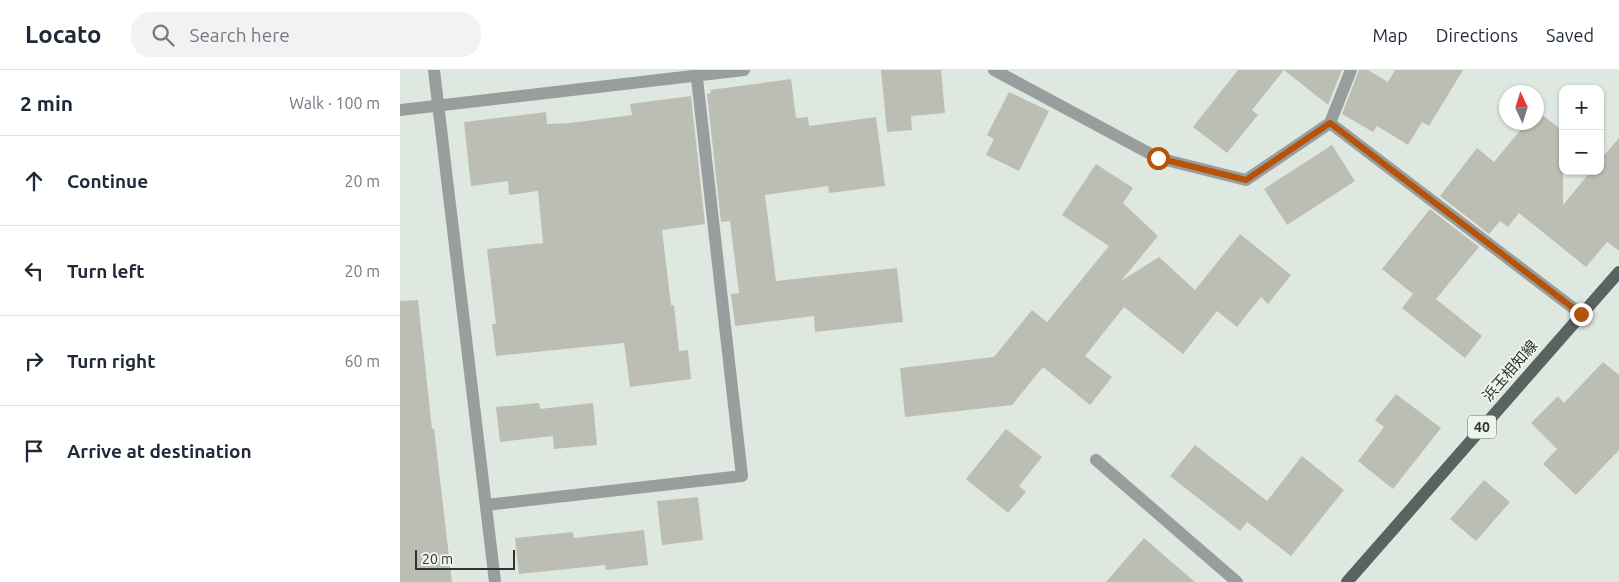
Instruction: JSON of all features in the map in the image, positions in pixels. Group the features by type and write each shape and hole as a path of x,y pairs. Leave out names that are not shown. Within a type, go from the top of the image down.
{"main road":[{"name":"浜玉相知線","path":"1347,582 1619,272"}],"street":[{"path":"434,70 495,582"},
{"path":"400,110 697,73 744,70"},
{"path":"994,70 1158,158 1246,180 1330,123 1351,70"},
{"path":"486,505 742,476 697,73"},
{"path":"1330,123 1581,314"},
{"path":"1096,460 1237,582"}],"building":[{"path":"881,70 941,70 945,113 911,116 912,130 887,132"},
{"path":"1238,70 1284,70 1252,110 1258,115 1227,153 1193,127"},
{"path":"1284,70 1342,70 1328,105"},
{"path":"1359,70 1368,70 1388,82 1395,70 1463,70 1429,126 1422,122 1408,145 1377,126 1373,132 1342,114"},
{"path":"791,79 796,118 808,117 809,126 876,117 885,186 829,193 828,186 765,195 776,281 897,268 903,322 815,332 814,316 735,326 731,294 739,293 730,221 721,222 707,94 711,93 710,90"},
{"path":"1009,92 1049,111 1019,171 986,155 994,139 987,135"},
{"path":"691,96 705,224 662,230 671,305 674,305 679,351 688,350 691,379 630,387 624,343 496,356 492,324 496,324 487,249 543,243 538,191 509,195 508,181 471,186 464,122 546,112 547,124 570,123 632,115 630,104"},
{"path":"1544,116 1559,128 1559,175 1563,175 1563,205 1588,175 1604,175 1604,155 1619,138 1619,251 1607,242 1586,267 1519,213 1508,227 1500,221 1489,234 1440,196 1477,148 1494,162 1520,130 1544,130"},
{"path":"1332,145 1355,181 1287,225 1264,189"},
{"path":"1096,164 1133,188 1123,203 1158,236 1121,281 1159,257 1195,290 1240,234 1291,275 1268,304 1261,297 1237,327 1217,311 1183,354 1124,307 1085,356 1112,377 1090,405 1043,367 1012,405 905,417 900,368 994,357 1032,310 1047,322 1109,246 1062,215"},
{"path":"1430,209 1479,247 1436,299 1482,336 1465,358 1402,308 1413,294 1382,269"},
{"path":"418,300 432,429 434,428 452,582 400,582 400,301"},
{"path":"1603,362 1619,375 1619,450 1576,495 1543,464 1557,449 1531,423 1558,396 1564,403"},
{"path":"1396,394 1441,428 1393,489 1358,461 1384,427 1375,420"},
{"path":"539,403 540,409 593,403 597,445 554,449 553,436 500,442 496,407"},
{"path":"1006,429 1042,457 1019,486 1026,492 1008,513 966,479"},
{"path":"1195,445 1267,501 1302,456 1344,490 1291,556 1247,522 1240,531 1170,476"},
{"path":"1484,480 1510,502 1476,541 1450,519"},
{"path":"698,497 703,540 662,545 657,501"},
{"path":"644,530 648,565 606,570 605,565 519,574 515,538 573,532 574,538"},
{"path":"1144,538 1195,582 1106,582"}],"route":[{"path":"1158,158 1246,180 1330,123 1581,314"}]}
